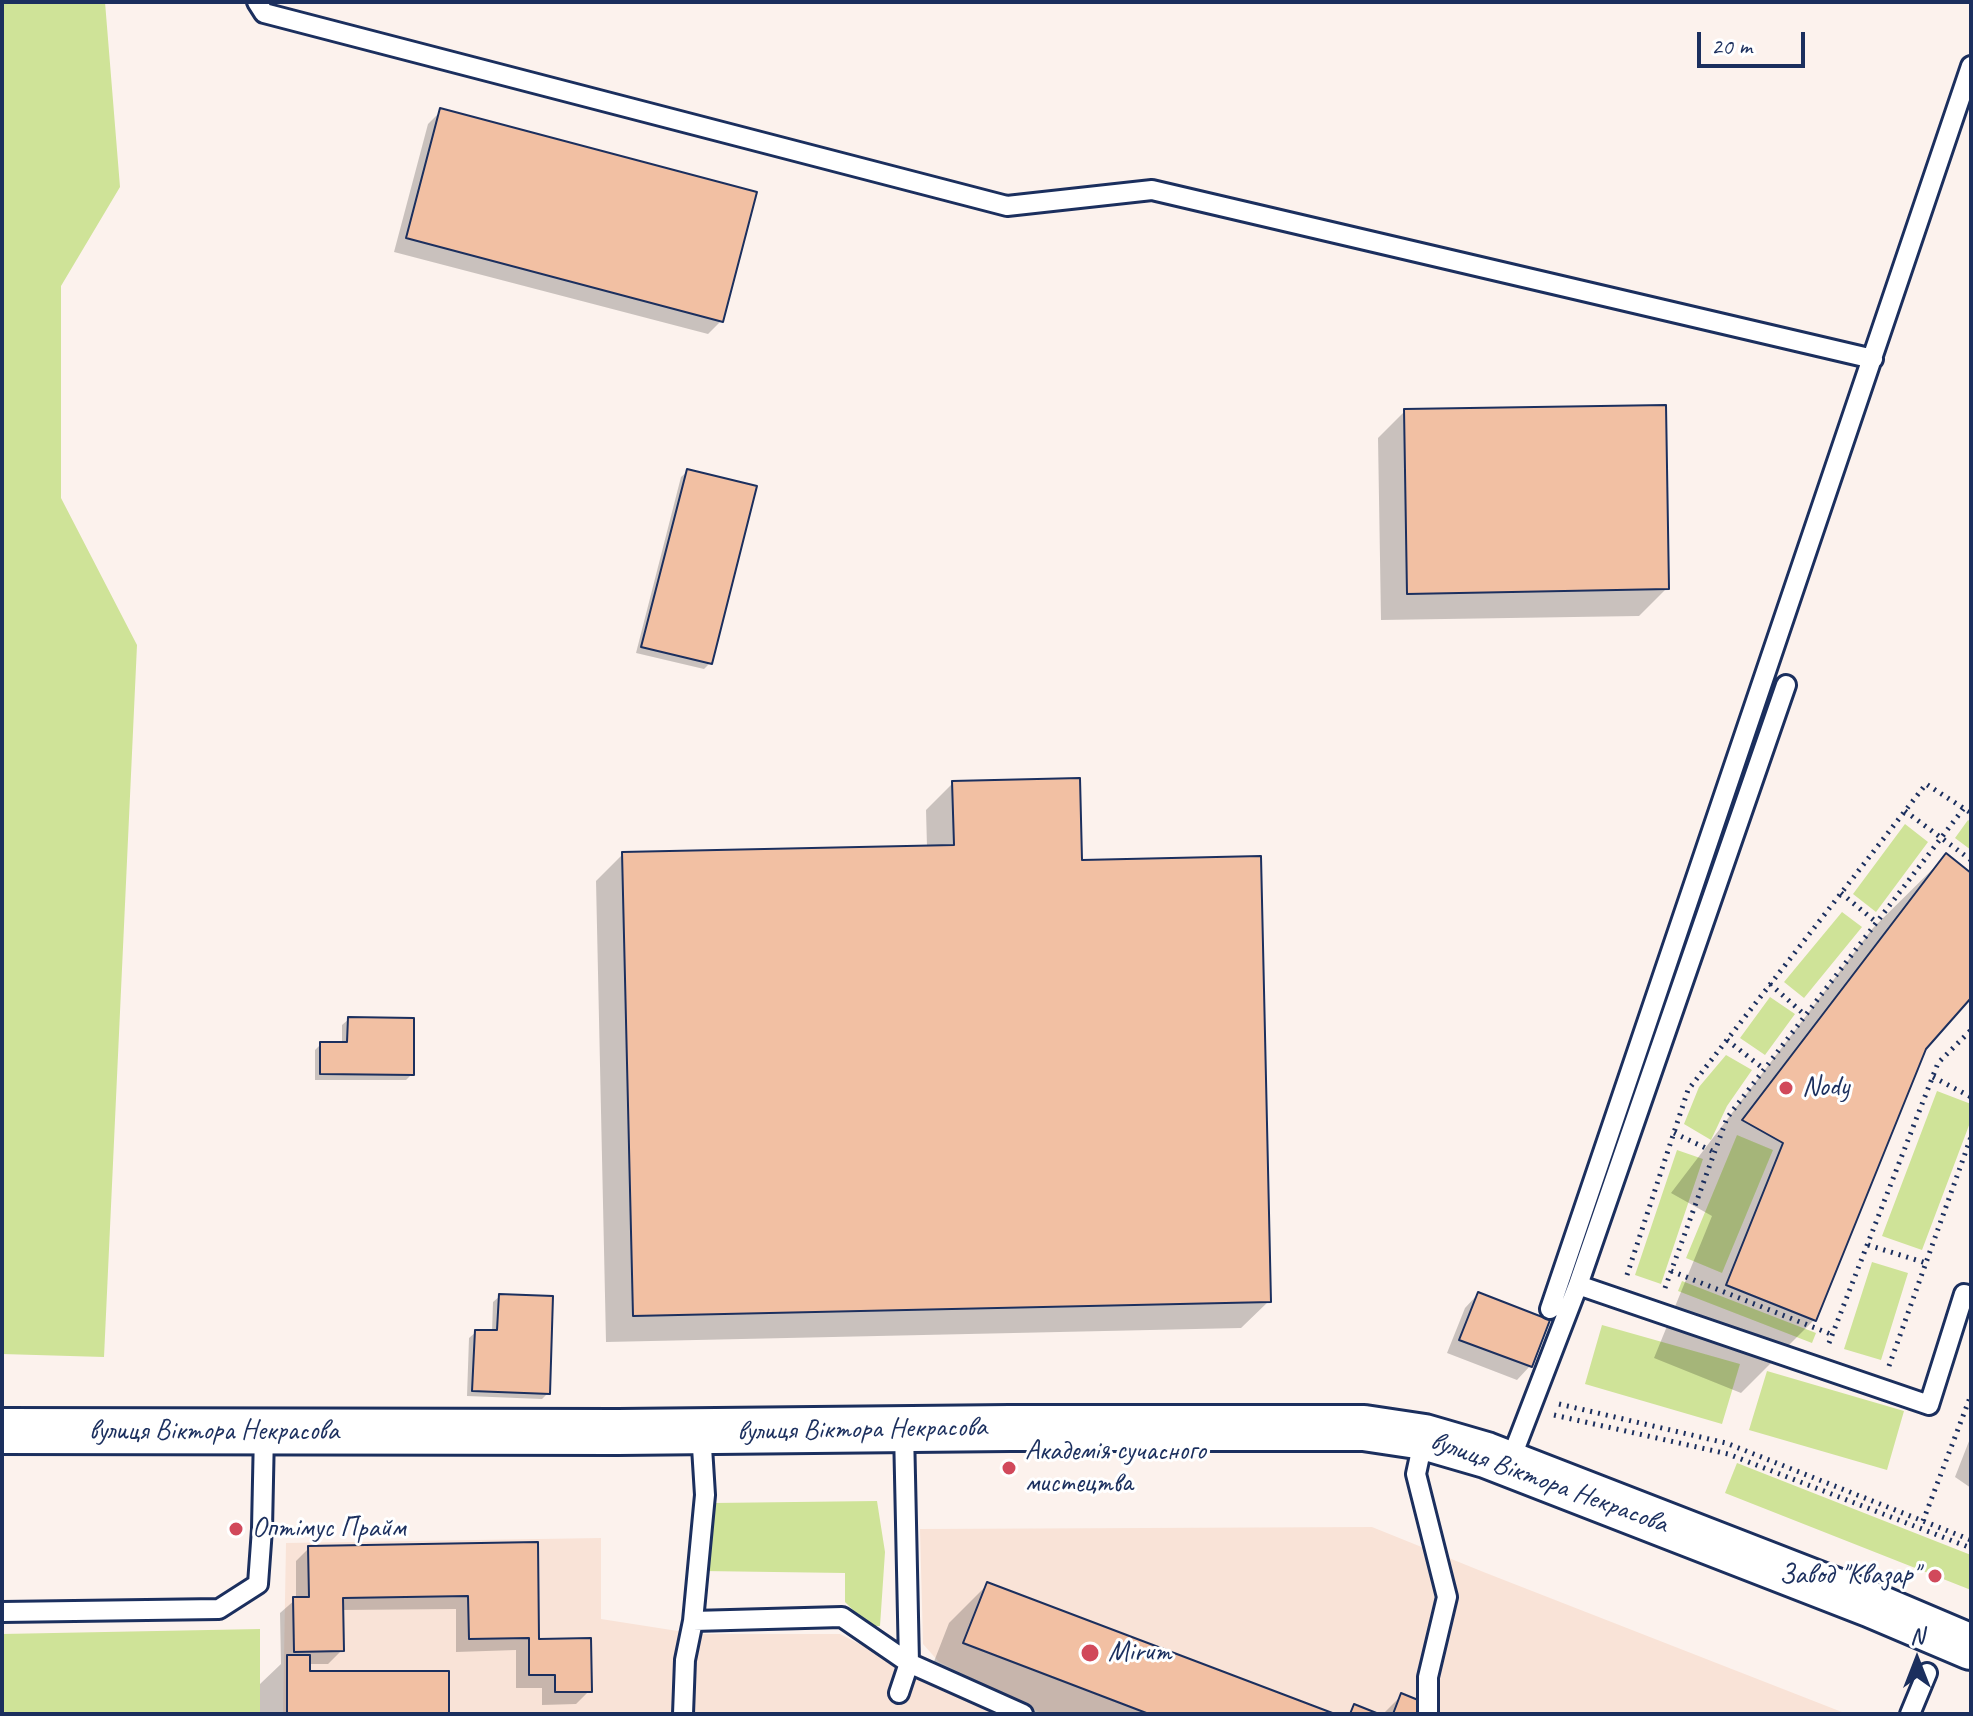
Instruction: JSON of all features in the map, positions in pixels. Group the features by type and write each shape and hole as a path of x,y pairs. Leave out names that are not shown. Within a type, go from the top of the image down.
{"main road":[{"name":"вулиця Віктора Некрасова","path":"2,1431 1364,1428 1424,1437 1509,1464 1872,1605 1971,1647"}],"lane":[{"path":"257,2 264,13 1007,206 1152,190 1873,359"},
{"path":"1550,1309 1971,66"},
{"path":"1509,1464 1578,1285 1786,685"},
{"path":"1578,1285 1929,1405 1964,1294 1971,1296"},
{"path":"899,1693 909,1663 904,1430"},
{"path":"683,1714 685,1660 693,1621 705,1495 701,1431"},
{"path":"2,1612 219,1609 258,1584 264,1432"},
{"path":"1424,1437 1416,1474 1447,1597 1428,1677 1428,1714"},
{"path":"693,1621 842,1617 909,1663 1023,1714"},
{"path":"1910,1714 1927,1673"}],"path":[{"path":"1597,1291 1603,1272 1626,1280 1688,1090 1926,784 1971,813"},
{"path":"1664,1293 1727,1118 1964,808"},
{"path":"1905,811 1971,860"},
{"path":"1841,893 1876,922"},
{"path":"1770,984 1805,1015"},
{"path":"1824,1355 1938,1063 1971,1030"},
{"path":"1727,1040 1764,1069"},
{"path":"1933,1077 1971,1097"},
{"path":"1674,1133 1714,1152"},
{"path":"1886,1373 1971,1137"},
{"path":"1868,1245 1926,1263"},
{"path":"1671,1271 1833,1335"},
{"path":"1568,1392 1564,1406 1726,1443 1971,1540"},
{"path":"1923,1521 1971,1395"},
{"path":"1530,1409 1728,1454 1971,1548"}],"shaded area":[{"path":"1372,1527 1847,1714 1043,1714 939,1662 923,1644 920,1529"},
{"path":"601,1538 601,1619 697,1634 840,1634 997,1714 283,1714 286,1543"}],"green space":[{"path":"2,2 105,2 120,187 61,286 61,498 137,645 104,1357 2,1354"},
{"path":"1968,820 1971,822 1971,850 1955,838"},
{"path":"1905,824 1928,842 1876,912 1853,894"},
{"path":"1842,912 1862,927 1804,998 1784,982"},
{"path":"1770,997 1795,1014 1765,1055 1740,1038"},
{"path":"1726,1055 1752,1070 1727,1106 1711,1140 1684,1124 1699,1087"},
{"path":"1937,1091 1971,1104 1971,1120 1922,1250 1882,1236"},
{"path":"1737,1135 1773,1150 1722,1273 1686,1258"},
{"path":"1677,1150 1703,1159 1661,1284 1635,1275"},
{"path":"1872,1262 1908,1273 1881,1360 1844,1349"},
{"path":"1682,1281 1816,1333 1812,1343 1678,1291"},
{"path":"1602,1325 1740,1364 1722,1424 1585,1384"},
{"path":"1767,1371 1904,1411 1887,1470 1749,1430"},
{"path":"1737,1463 1971,1555 1971,1590 1725,1493"},
{"path":"877,1501 885,1552 880,1626 869,1626 845,1602 845,1573 703,1571 713,1503"},
{"path":"260,1629 260,1714 2,1714 2,1634"}],"building":[{"path":"440,108 757,192 723,322 406,238"},
{"path":"1666,405 1669,589 1407,594 1404,409"},
{"path":"687,469 757,486 712,664 641,647"},
{"path":"1080,778 1082,860 1261,856 1271,1302 633,1316 622,852 954,845 952,781"},
{"path":"1946,853 1971,873 1971,998 1926,1049 1816,1321 1726,1285 1783,1143 1742,1120"},
{"path":"348,1017 414,1018 414,1075 320,1074 320,1042 347,1042"},
{"path":"1478,1292 1550,1320 1532,1367 1459,1340"},
{"path":"499,1294 553,1296 550,1394 472,1391 475,1330 497,1330"},
{"path":"538,1542 539,1639 591,1638 592,1692 555,1692 555,1675 529,1675 529,1638 469,1639 468,1596 343,1598 344,1651 294,1652 293,1597 309,1597 308,1546"},
{"path":"987,1582 1335,1714 1149,1714 963,1643"},
{"path":"287,1655 310,1655 310,1671 449,1671 449,1714 287,1714"},
{"path":"1401,1693 1423,1702 1419,1714 1393,1714"},
{"path":"1354,1704 1379,1714 1350,1714"}],"place":[{"name":"Nody","path":"1786,1088"},
{"name":"Академія сучасного мистецтва","path":"1009,1468"},
{"name":"Оптімус Прайм","path":"236,1529"},
{"name":"Завод \"Квазар\"","path":"1935,1576"},
{"name":"Mirum","path":"1090,1653"}]}
